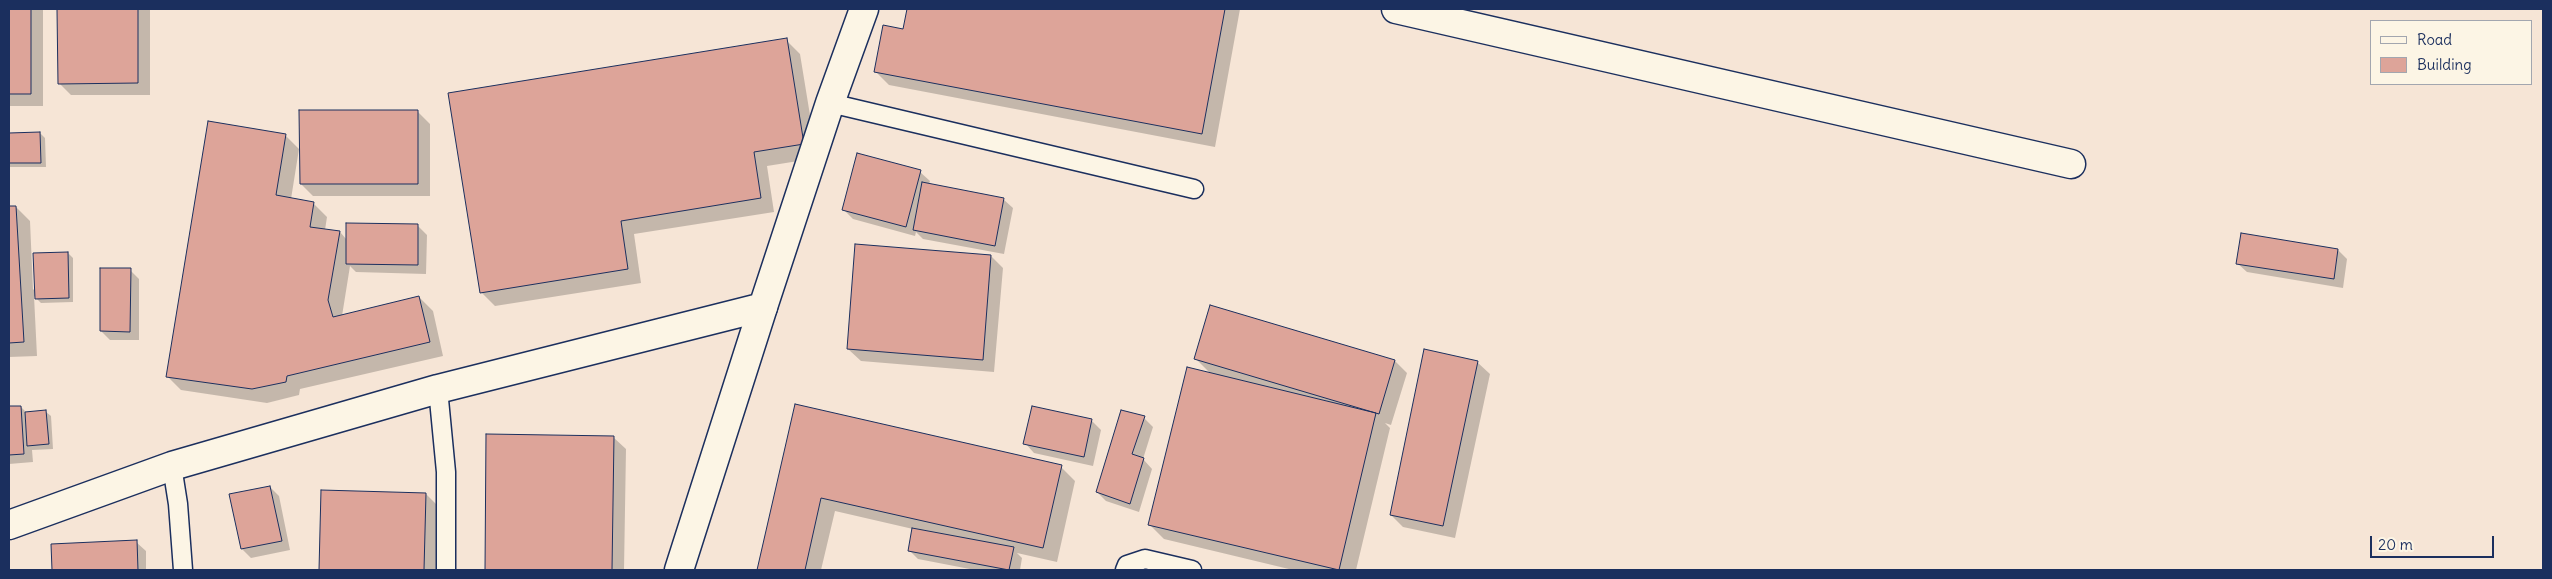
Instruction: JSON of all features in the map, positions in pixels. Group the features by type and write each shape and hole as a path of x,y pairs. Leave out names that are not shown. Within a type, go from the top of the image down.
{"street":[{"path":"679,570 762,307 830,103 864,9"},
{"path":"1396,9 2071,164"},
{"path":"9,525 172,466 438,389 762,307"}],"lane":[{"path":"830,103 1194,189"},
{"path":"438,389 446,472 446,570"},
{"path":"172,466 178,504 183,570"},
{"path":"1125,570 1127,565 1145,559 1192,570"}],"building":[{"path":"9,9 31,9 31,94 9,94"},
{"path":"57,9 138,9 138,83 58,84"},
{"path":"907,9 1225,9 1202,134 874,72 883,25 903,29"},
{"path":"787,38 804,144 754,152 761,198 621,221 628,269 480,293 448,93"},
{"path":"299,110 418,110 418,184 300,184"},
{"path":"208,121 286,134 276,195 314,202 310,227 340,231 328,300 333,317 419,296 430,342 287,376 286,382 252,389 166,377"},
{"path":"40,132 41,163 9,163 9,133"},
{"path":"857,153 921,170 906,227 842,210"},
{"path":"922,182 1004,198 995,246 913,230"},
{"path":"9,206 16,206 24,342 9,343"},
{"path":"346,223 418,224 418,265 346,264"},
{"path":"2241,233 2338,249 2334,279 2236,264"},
{"path":"855,244 991,255 983,360 847,349"},
{"path":"68,252 69,298 35,299 33,253"},
{"path":"100,268 131,268 130,332 100,331"},
{"path":"1210,305 1395,360 1379,414 1194,359"},
{"path":"1424,349 1478,361 1443,526 1390,515"},
{"path":"1187,367 1376,413 1339,570 1148,525"},
{"path":"795,404 1062,465 1043,548 821,498 805,570 757,570"},
{"path":"9,406 21,406 24,454 9,455"},
{"path":"1032,406 1092,419 1084,457 1023,444"},
{"path":"46,410 49,444 27,446 25,412"},
{"path":"1121,410 1145,416 1132,454 1144,458 1130,504 1096,492"},
{"path":"486,434 614,436 612,570 485,570"},
{"path":"270,486 282,541 241,549 229,494"},
{"path":"321,490 426,493 424,570 319,570"},
{"path":"912,528 1014,547 1009,570 908,551"},
{"path":"137,540 138,570 52,570 51,544"}]}
